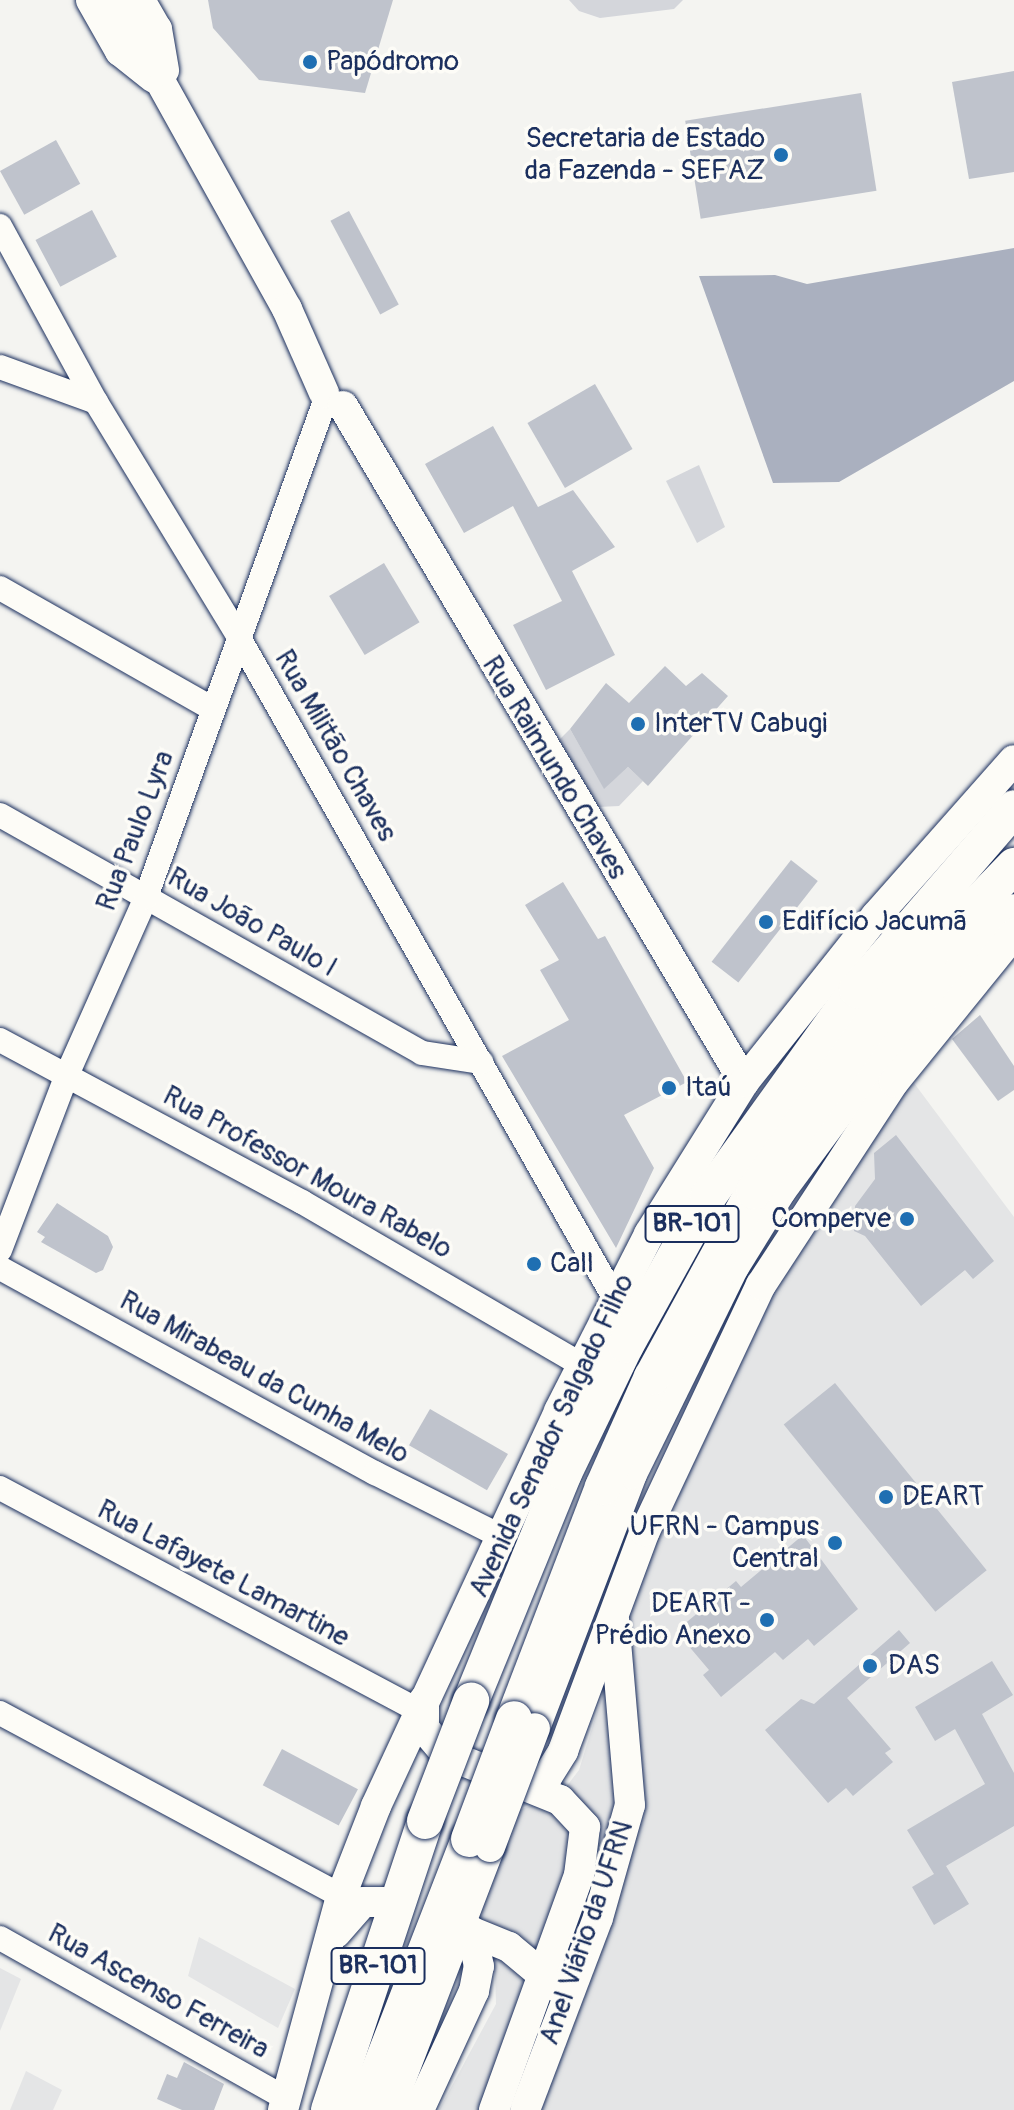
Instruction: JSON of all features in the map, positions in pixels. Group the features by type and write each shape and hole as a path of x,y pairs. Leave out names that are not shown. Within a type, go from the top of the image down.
{"highway":[{"name":"Avenida Senador Salgado Filho","path":"329,2110 425,1821 471,1701 564,1473 626,1345 708,1197 857,990 1014,808"},
{"name":"BR-101","path":"364,2110 480,1843 524,1723 603,1487 652,1377 754,1191 868,1028 931,952 1014,866"}],"main road":[{"name":"Rua Raimundo Chaves","path":"91,0 120,51 167,88"},
{"name":"Rua Raimundo Chaves","path":"115,0 167,88 298,331 329,405 369,456 744,1082"},
{"name":"Rua Raimundo Chaves","path":"140,0 157,29 167,88"},
{"path":"369,456 372,413"},
{"name":"Avenida Senador Salgado Filho","path":"285,2105 341,1896 422,1706 615,1299 683,1174 744,1082 876,916 1014,760"},
{"path":"524,1723 632,1474 734,1267 781,1191 897,1034 951,971 1014,909"},
{"path":"530,1787 547,1777 563,1751 613,1610 715,1376 801,1217 894,1082 1014,934"},
{"name":"Anel Viário da UFRN","path":"525,2110 598,1918 630,1805 613,1610"},
{"name":"Anel Viário da UFRN","path":"422,1706 424,1728 436,1746 571,1807 585,1827 586,1840 579,1875 494,2110"},
{"path":"389,2110 480,1843"},
{"path":"324,1951 355,1907 369,1901 387,1902"},
{"path":"419,2110 474,1991 479,1966 469,1931 509,1947 568,1995"}],"street":[{"name":"Rua Militão Chaves","path":"0,226 96,402 238,636 615,1299"},
{"path":"0,367 96,402"},
{"name":"Rua Paulo Lyra","path":"0,1250 66,1077 146,897 238,636 329,405"},
{"path":"0,588 213,709"},
{"name":"Rua João Paulo I","path":"0,815 422,1053 481,1062"},
{"name":"Rua Professor Moura Rabelo","path":"0,1040 302,1202 582,1365"},
{"name":"Rua Mirabeau da Cunha Melo","path":"0,1268 375,1473 502,1537"},
{"name":"Rua Lafayete Lamartine","path":"0,1488 422,1706"},
{"path":"0,1713 341,1896"},
{"name":"Rua Ascenso Ferreira","path":"0,1938 285,2105"}],"shaded area":[{"path":"569,0 683,0 674,9 600,18 579,11"},
{"path":"699,465 725,527 697,543 666,481"},
{"path":"570,729 604,788 628,767 643,781 619,806 598,807 559,740"},
{"name":"UFRN - Campus Central","path":"911,1079 1014,1217 1014,2110 439,2110 496,2004 495,1973 472,1931 519,1810 560,1795 579,1770 633,1596 677,1490 768,1303"},
{"path":"199,1937 295,1989 278,2028 188,1976"},
{"path":"0,1968 21,1979 0,2031"},
{"path":"26,2071 62,2090 53,2110 10,2110"}],"water":[{"path":"1014,248 1014,381 839,482 773,483 699,276 775,275 807,284"}],"building":[{"name":"Papódromo","path":"208,0 393,0 365,93 259,80 213,28"},
{"path":"1014,71 1014,172 969,179 952,82"},
{"name":"Secretaria de Estado da Fazenda - SEFAZ","path":"861,93 876,191 701,219 685,121"},
{"path":"56,140 80,184 24,215 0,171"},
{"path":"92,210 117,257 60,287 35,240"},
{"path":"349,211 399,305 380,314 330,221"},
{"path":"595,384 632,449 565,488 527,423"},
{"path":"493,426 538,507 573,490 615,547 572,571 615,655 546,690 513,625 562,601 513,506 464,533 425,464"},
{"path":"384,563 420,622 365,655 329,596"},
{"name":"InterTV Cabugi","path":"665,666 686,686 702,673 728,696 648,786 628,767 604,789 570,729 606,683 629,703"},
{"name":"Edifício Jacumã","path":"791,860 818,881 738,983 712,962"},
{"path":"563,882 598,939 605,936 687,1082 624,1115 654,1168 616,1248 502,1056 569,1020 540,970 559,960 525,905"},
{"path":"980,1015 1014,1066 1014,1090 998,1101 952,1039"},
{"name":"Comperve","path":"896,1135 994,1261 973,1279 965,1270 921,1306 865,1236 854,1231 855,1206 875,1179 874,1153"},
{"path":"57,1203 108,1236 113,1247 103,1270 96,1273 41,1242 45,1237 37,1232"},
{"name":"DEART","path":"835,1383 987,1570 935,1612 784,1425"},
{"path":"430,1409 508,1454 487,1490 409,1445"},
{"name":"DEART - Prédio Anexo","path":"803,1535 858,1609 814,1646 808,1639 783,1660 775,1652 721,1697 703,1675 709,1670 676,1631 736,1581 741,1587"},
{"path":"899,1630 910,1643 847,1698 891,1749 885,1753 893,1762 853,1796 846,1788 828,1803 765,1730 801,1699 814,1704"},
{"path":"992,1661 1013,1695 982,1714 1014,1773 1014,1826 946,1866 969,1904 934,1925 912,1887 934,1874 907,1830 985,1784 955,1729 935,1741 915,1707"},
{"path":"282,1749 358,1789 339,1826 263,1785"},
{"path":"184,2062 224,2084 214,2110 182,2110 157,2099 167,2074 177,2078"}],"place":[{"name":"Papódromo","path":"310,62"},
{"name":"Secretaria de Estado da Fazenda - SEFAZ","path":"781,155"},
{"name":"InterTV Cabugi","path":"638,724"},
{"name":"Edifício Jacumã","path":"766,922"},
{"name":"Itaú","path":"669,1088"},
{"name":"Comperve","path":"907,1219"},
{"name":"Call","path":"534,1264"},
{"name":"DEART","path":"886,1497"},
{"name":"UFRN - Campus Central","path":"835,1543"},
{"name":"DEART - Prédio Anexo","path":"767,1620"},
{"name":"DAS","path":"870,1666"}]}
